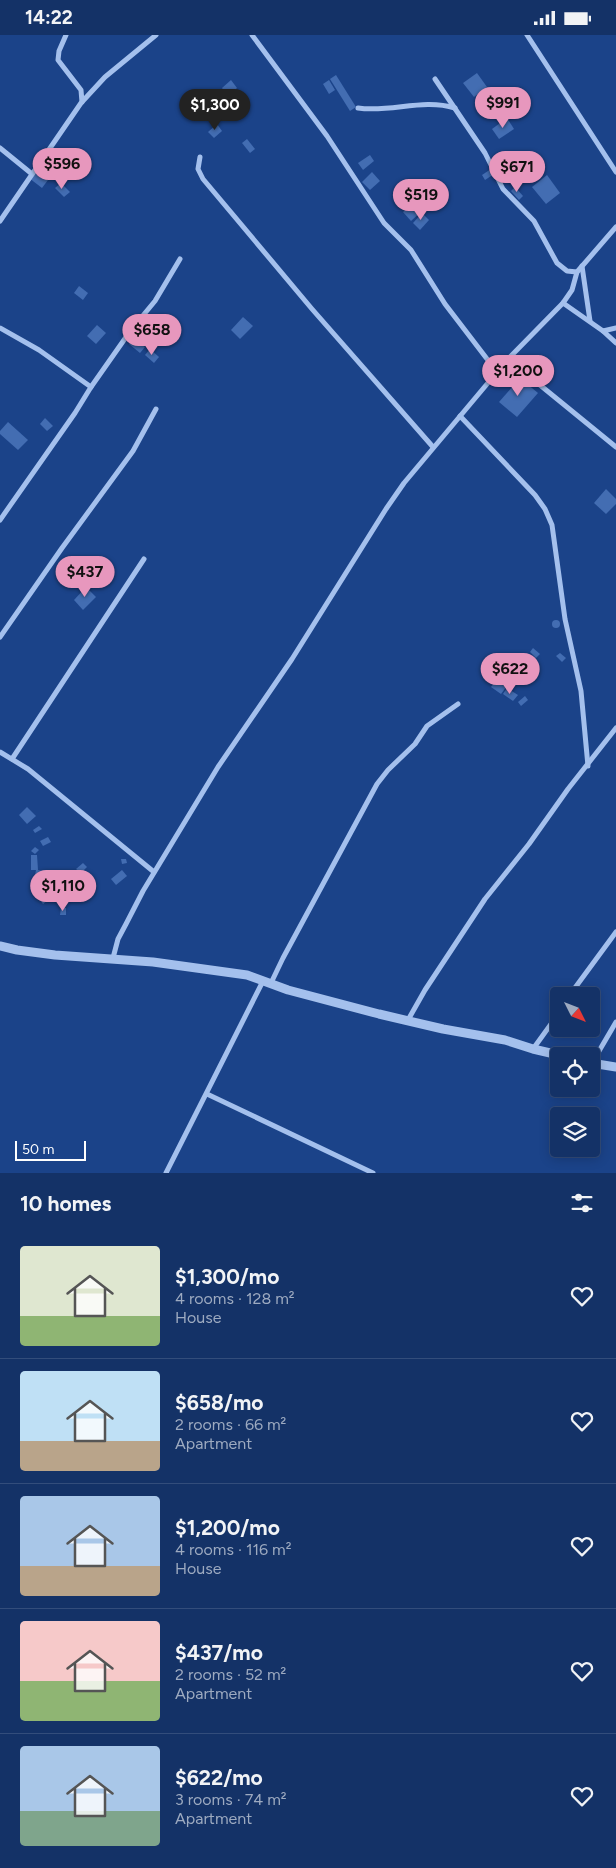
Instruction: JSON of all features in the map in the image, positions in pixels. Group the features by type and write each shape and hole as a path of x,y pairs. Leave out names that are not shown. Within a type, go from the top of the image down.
{"street":[{"path":"66,35 59,51 58,60 81,90 82,103"},
{"path":"0,221 82,103 106,77 156,35"},
{"path":"252,35 327,136 384,223 411,250 445,304 497,371"},
{"path":"527,35 616,172"},
{"path":"435,79 485,153 503,189 534,221 557,263 567,271 577,272"},
{"path":"358,108 380,109 432,103 455,108"},
{"path":"0,148 32,174"},
{"path":"200,157 198,169 203,179 312,309 433,447"},
{"path":"113,959 118,939 126,924 154,873 218,767 292,659 386,509 404,483 497,371 563,303 572,291 577,272 616,227"},
{"path":"0,520 131,330 155,301 180,259"},
{"path":"582,266 590,321"},
{"path":"563,303 590,321 616,343"},
{"path":"0,328 39,350 91,387"},
{"path":"603,331 616,328"},
{"path":"508,359 616,447"},
{"path":"0,637 133,451 156,409"},
{"path":"460,416 535,495 546,509 552,525 565,619 581,691 588,766"},
{"path":"12,759 144,559"},
{"path":"166,1173 267,982 377,784 388,770 415,744 427,726 458,704"},
{"path":"408,1020 425,990 485,899 616,728"},
{"path":"0,752 28,769 154,873"},
{"path":"576,987 616,932"},
{"path":"0,946 55,955 153,961 231,972 332,1002 443,1029 505,1040 550,1053"},
{"path":"600,1048 616,1022"},
{"path":"532,1049 550,1025"},
{"path":"600,1064 616,1067"},
{"path":"207,1094 373,1173"}],"building":[{"path":"477,73 487,87 474,97 463,83"},
{"path":"336,75 356,107 350,111 330,79"},
{"path":"231,80 237,88 228,96 222,88"},
{"path":"329,80 335,90 329,94 323,84"},
{"path":"493,97 500,107 488,116 480,106"},
{"path":"507,118 514,129 499,139 492,129"},
{"path":"217,124 222,131 214,138 208,132"},
{"path":"247,139 255,149 250,153 242,143"},
{"path":"370,155 374,161 363,170 358,163"},
{"path":"491,169 494,174 485,180 482,175"},
{"path":"35,170 48,180 42,188 29,178"},
{"path":"372,172 380,181 370,190 362,182"},
{"path":"547,175 560,193 546,204 532,187"},
{"path":"61,183 70,192 64,197 55,188"},
{"path":"515,187 523,196 519,200 511,191"},
{"path":"414,202 422,211 411,221 403,212"},
{"path":"422,213 429,220 420,230 413,223"},
{"path":"79,286 88,293 83,300 74,293"},
{"path":"243,317 253,326 240,339 231,330"},
{"path":"97,325 106,333 96,344 87,336"},
{"path":"134,338 145,347 140,353 129,344"},
{"path":"150,349 159,357 154,363 145,355"},
{"path":"520,378 538,393 517,417 499,402"},
{"path":"45,418 53,426 47,431 40,424"},
{"path":"8,422 28,440 18,450 0,434 0,431"},
{"path":"606,489 616,499 616,504 606,514 594,503"},
{"path":"86,587 96,597 83,610 74,600"},
{"path":"556,620 560,624 556,628 552,624"},
{"path":"533,648 540,654 536,658 530,652"},
{"path":"560,653 566,658 562,662 556,656"},
{"path":"506,660 512,665 504,674 499,669"},
{"path":"498,678 507,686 501,694 491,687"},
{"path":"507,688 518,695 513,701 503,694"},
{"path":"525,696 528,700 521,706 518,702"},
{"path":"27,807 36,816 27,824 19,815"},
{"path":"39,826 42,829 35,833 33,830"},
{"path":"48,837 51,842 43,846 40,841"},
{"path":"35,847 39,850 35,854 31,851"},
{"path":"31,855 37,855 38,870 43,871 42,875 35,875 36,870 31,870"},
{"path":"121,859 126,859 127,863 122,864"},
{"path":"83,863 87,867 81,873 76,869"},
{"path":"122,870 127,876 116,885 111,879"},
{"path":"84,886 88,889 83,895 79,893"},
{"path":"45,894 48,900 43,904 39,898"},
{"path":"61,908 66,908 66,915 60,915"}]}
